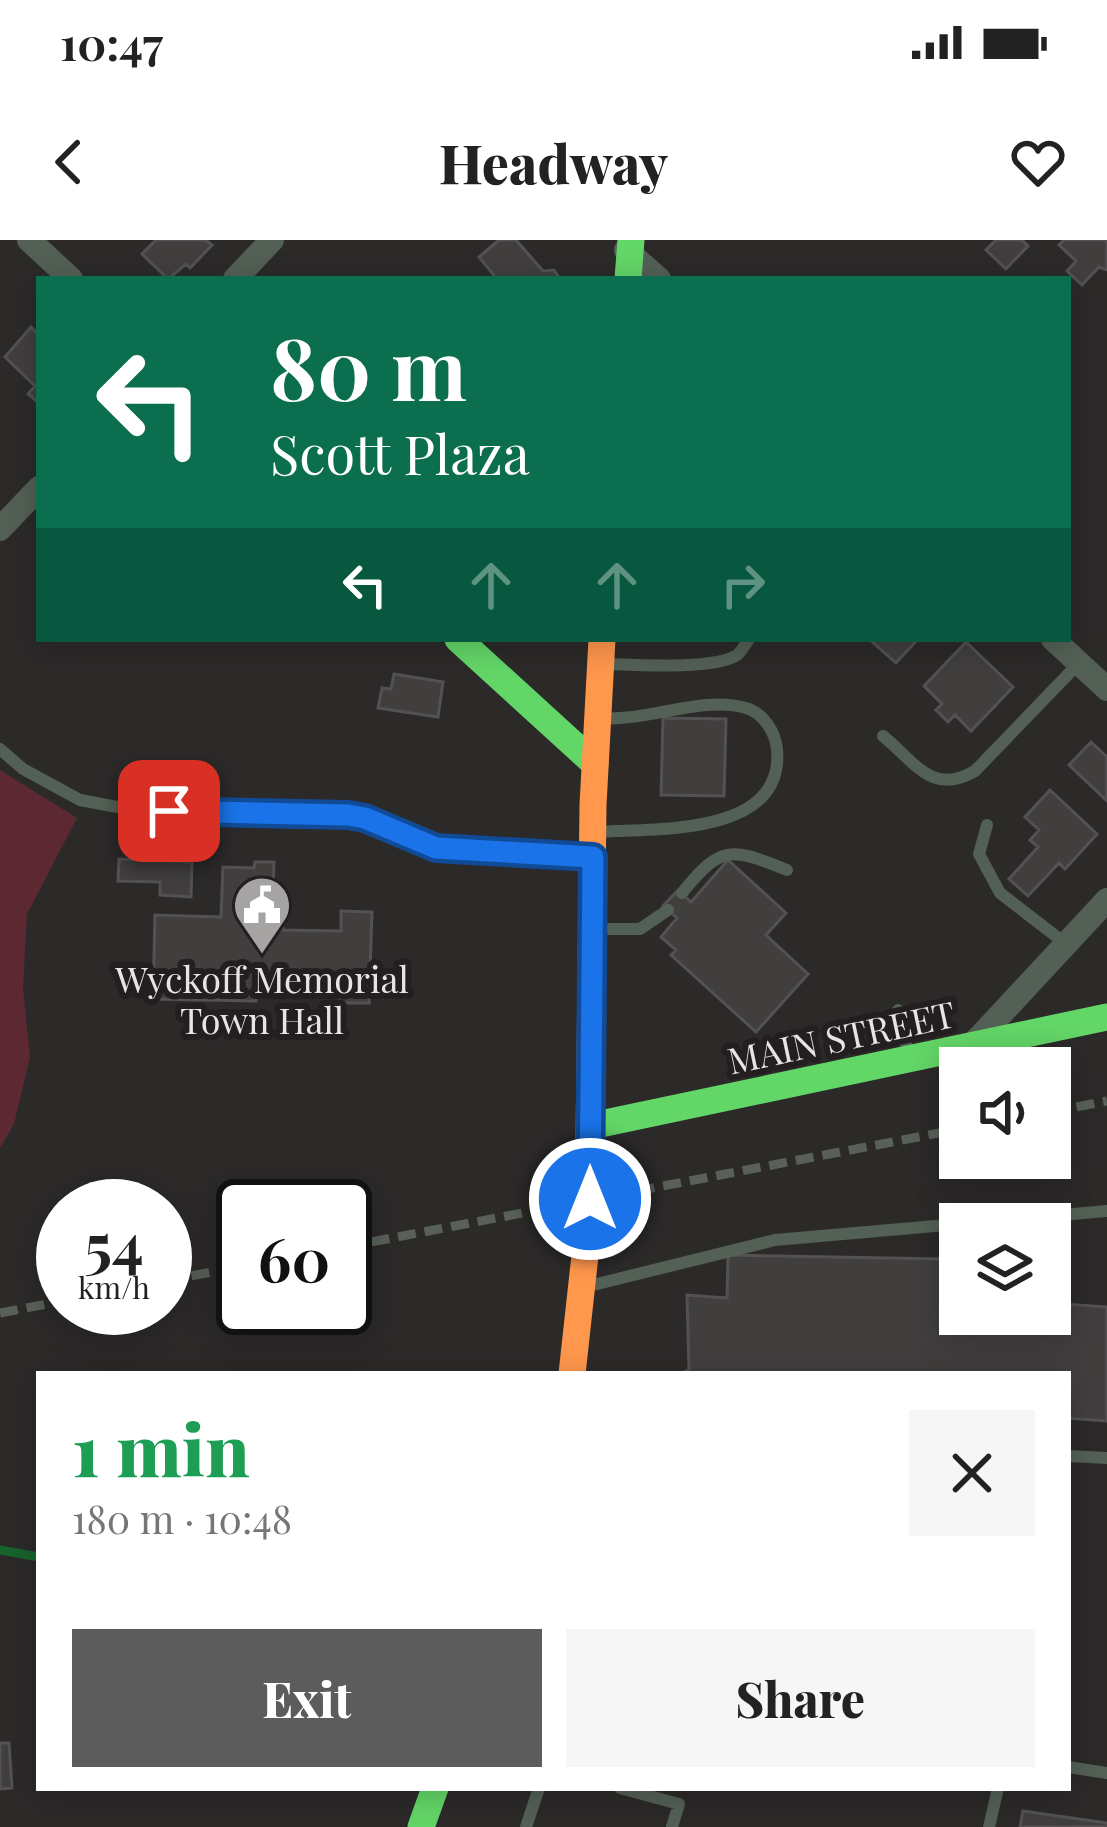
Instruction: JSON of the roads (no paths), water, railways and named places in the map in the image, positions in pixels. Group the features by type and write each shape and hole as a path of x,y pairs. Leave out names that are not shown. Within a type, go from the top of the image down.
{"main road":[{"path":"461,642 595,764"},
{"path":"572,1371 585,1287 601,651"},
{"name":"MAIN STREET","path":"591,1126 1107,1017"},
{"path":"421,1827 434,1791"}],"street":[{"path":"29,240 68,276"},
{"path":"238,276 272,240"},
{"path":"626,253 655,276"},
{"path":"0,529 36,491"},
{"path":"1056,642 1107,689"},
{"path":"973,1044 1107,900"}],"lane":[{"path":"601,651 704,662 739,654 747,642"},
{"path":"884,736 938,782 956,783 975,771 1079,663"},
{"path":"0,748 22,769 80,800 128,809 348,815 436,848 593,844 706,824 752,806 772,783 778,754 767,723 751,709 730,704 637,719 596,717"},
{"path":"987,825 979,854 1000,893 1066,944"},
{"path":"682,893 701,869 728,853 787,870"},
{"path":"592,928 640,929 668,910"},
{"path":"898,1010 909,1058"},
{"path":"585,1287 775,1240 1107,1211"},
{"path":"1071,1456 1107,1458"},
{"path":"1071,1767 1107,1773"},
{"path":"526,1827 537,1791"},
{"path":"631,1791 679,1804 672,1827"},
{"path":"989,1827 997,1791"}],"waterway":[{"path":"0,1550 36,1556"}],"railway":[{"path":"1071,1108 1107,1101"},
{"path":"372,1242 939,1133"},
{"path":"192,1276 216,1271"},
{"path":"0,1313 36,1306"}],"place":[{"name":"Wyckoff Memorial Town Hall","path":"262,956"}]}
